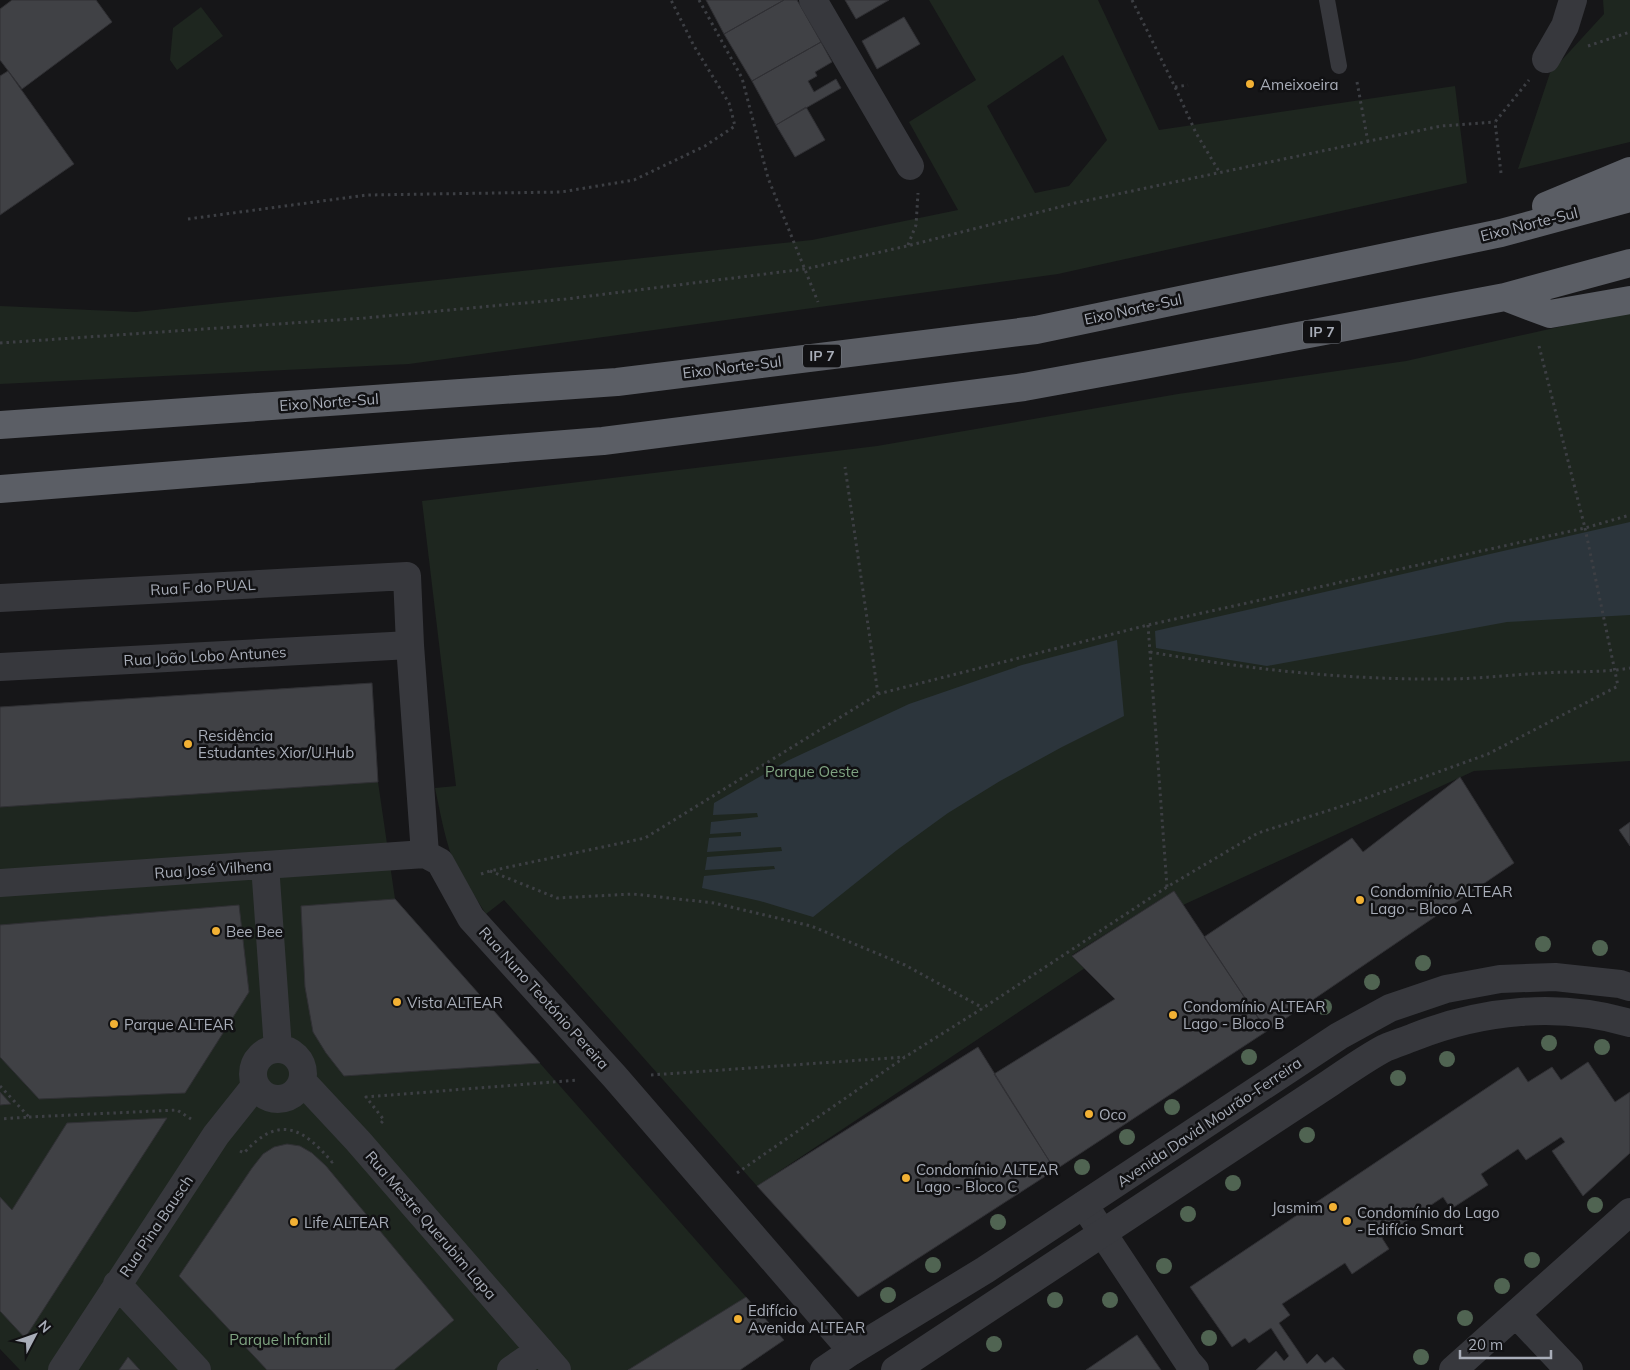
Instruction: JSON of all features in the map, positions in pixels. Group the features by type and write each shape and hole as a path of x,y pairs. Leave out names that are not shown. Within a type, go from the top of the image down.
{"highway":[{"path":"1461,241 1630,171"},
{"name":"Eixo Norte-Sul","path":"0,424 617,382 1036,330 1501,233 1630,198"},
{"name":"IP 7","path":"0,489 603,441 1024,387 1504,297 1630,263"},
{"path":"1504,297 1550,314 1630,300"}],"street":[{"path":"814,0 910,166"},
{"path":"1546,58 1565,26 1573,0"},
{"name":"Rua F do PUAL","path":"0,598 407,576 410,645"},
{"path":"410,645 425,854"},
{"name":"Rua João Lobo Antunes","path":"0,667 410,645"},
{"name":"Rua José Vilhena","path":"0,883 425,854"},
{"name":"Rua Nuno Teotónio Pereira","path":"425,854 440,862 471,918 615,1077 852,1351"},
{"path":"265,865 278,1049"},
{"name":"Avenida David Mourão-Ferreira","path":"824,1370 985,1270 1339,1036 1390,1008 1446,989 1500,979 1555,977 1620,984 1630,987"},
{"path":"895,1370 1386,1048 1437,1028 1490,1015 1537,1010 1584,1013 1630,1023"},
{"path":"278,1049 293,1053 298,1059 302,1066 303,1082 299,1089 284,1099 268,1098 260,1093 255,1086 252,1078 253,1069 256,1061 262,1054 269,1050 278,1049"},
{"name":"Rua Mestre Querubim Lapa","path":"303,1082 358,1141 549,1360"},
{"name":"Rua Pina Bausch","path":"62,1370 216,1135 255,1086"},
{"path":"1084,1205 1188,1362 1196,1370"},
{"path":"1453,1370 1630,1212"},
{"path":"117,1284 197,1370"},
{"path":"1516,1314 1569,1370"},
{"path":"511,1370 549,1360"}],"lane":[{"path":"1326,0 1339,66"}],"path":[{"path":"188,219 367,195 561,192 634,180 705,146 735,126 729,104 694,46 671,0"},
{"path":"699,0 742,78 768,178 818,302"},
{"path":"1132,0 1196,133 1220,173"},
{"path":"1501,173 1495,122 1546,58"},
{"path":"1175,87 1188,84"},
{"path":"0,343 384,316 566,299 805,268 907,246 1075,202 1441,126 1495,122"},
{"path":"907,246 916,225 918,193 910,166"},
{"path":"712,1190 905,1057 1167,887 1258,834 1358,801 1488,754 1618,686 1585,528 1539,346"},
{"path":"845,467 878,694"},
{"path":"453,886 490,871 645,838 878,694 1148,625 1585,528 1630,515"},
{"path":"1148,625 1167,887"},
{"path":"1150,652 1277,672 1380,678 1446,680 1630,668"},
{"path":"490,871 557,898 633,894 714,903 811,926 905,966 983,1008"},
{"path":"0,1119 177,1110 244,1153 252,1143 262,1136 274,1131 287,1129 312,1140 332,1162 384,1120 366,1097 615,1077 905,1057"},
{"path":"0,1086 29,1117"}],"green space":[{"path":"929,0 1098,0 1159,130 1455,86 1467,183 1058,274 409,364 0,384 0,306 136,312 812,240 958,210 909,122 976,80","holes":["1063,55 1107,140 1069,186 1035,193 987,106"]},
{"path":"1603,0 1630,0 1630,142 1518,169 1550,73 1604,14"},
{"path":"201,7 223,36 177,70 170,60 173,28"},
{"name":"Parque Oeste","path":"1630,311 1630,761 1474,771 1183,905 1174,891 1072,955 1085,968 757,1186 504,900 486,914 455,864 442,823 435,788 456,786 422,501 877,446 1178,394 1406,361"},
{"name":"Parque Infantil","path":"372,683 378,782 395,899 784,1340 740,1370 20,1370 0,1349 0,707"}],"shaded area":[{"path":"1630,522 1630,615 1507,622 1267,666 1156,648 1155,631"},
{"path":"1117,640 1124,716 1000,781 948,813 897,850 813,917 760,901 702,888 704,876 775,869 774,866 705,870 707,857 782,851 781,847 707,852 709,838 741,836 741,832 710,834 711,822 758,817 757,813 713,815 714,803 787,761 909,704 1022,665"}],"building":[{"path":"12,0 96,0 112,22 22,89 0,60 0,9"},
{"path":"706,0 784,0 724,34"},
{"path":"784,0 797,0 821,42 752,81 724,34"},
{"path":"845,0 889,0 856,19"},
{"path":"904,17 920,44 877,69 862,41"},
{"path":"821,42 832,62 815,72 817,76 808,81 814,92 836,79 841,88 776,125 752,81"},
{"path":"8,71 74,164 0,215 0,76"},
{"path":"806,107 825,140 795,157 776,125"},
{"name":"Residência Estudantes Xior/U.Hub","path":"372,683 378,782 0,807 0,707"},
{"name":"Condomínio ALTEAR Lago - Bloco A","path":"1460,777 1514,863 1267,1031 1204,937 1352,838 1363,852"},
{"path":"1630,822 1630,846 1619,830"},
{"name":"Condomínio ALTEAR Lago - Bloco B","path":"1174,891 1267,1031 1055,1170 994,1074 1115,999 1072,956"},
{"name":"Vista ALTEAR","path":"395,899 540,1063 344,1076 313,1032 305,987 301,906"},
{"name":"Parque ALTEAR","path":"239,905 249,992 185,1093 39,1099 0,1057 0,925"},
{"name":"Condomínio ALTEAR Lago - Bloco C","path":"978,1047 1055,1170 858,1297 757,1186"},
{"name":"Condomínio do Lago - Edifício Smart","path":"1588,1062 1615,1102 1630,1092 1630,1153 1583,1196 1552,1151 1565,1142 1561,1137 1526,1160 1518,1149 1481,1174 1488,1185 1451,1209 1443,1197 1382,1238 1389,1249 1352,1274 1345,1263 1282,1304 1290,1315 1279,1323 1307,1364 1317,1354 1325,1363 1333,1357 1345,1370 1256,1370 1276,1351 1284,1361 1289,1356 1271,1328 1249,1343 1245,1338 1232,1347 1190,1287 1518,1067 1528,1082 1552,1067 1561,1080"},
{"path":"0,1092 11,1104 0,1105"},
{"path":"167,1118 25,1338 0,1311 0,1197 12,1210 67,1123"},
{"name":"Life ALTEAR","path":"287,1144 300,1146 312,1153 326,1166 454,1320 394,1370 267,1370 179,1276 263,1154 274,1147"},
{"name":"Edifício Avenida ALTEAR","path":"746,1297 784,1340 740,1370 628,1370"},
{"path":"1137,1335 1161,1370 1086,1370"},
{"path":"128,1357 140,1370 119,1370"}],"place":[{"name":"Ameixoeira","path":"1250,84"},
{"name":"Residência Estudantes Xior/U.Hub","path":"188,744"},
{"name":"Condomínio ALTEAR Lago - Bloco A","path":"1360,900"},
{"name":"Bee Bee","path":"216,931"},
{"name":"Vista ALTEAR","path":"397,1002"},
{"name":"Condomínio ALTEAR Lago - Bloco B","path":"1173,1015"},
{"name":"Parque ALTEAR","path":"114,1024"},
{"name":"Oco","path":"1089,1114"},
{"name":"Condomínio ALTEAR Lago - Bloco C","path":"906,1178"},
{"name":"Jasmim","path":"1333,1207"},
{"name":"Condomínio do Lago - Edifício Smart","path":"1347,1221"},
{"name":"Life ALTEAR","path":"294,1222"},
{"name":"Edifício Avenida ALTEAR","path":"738,1319"}]}
